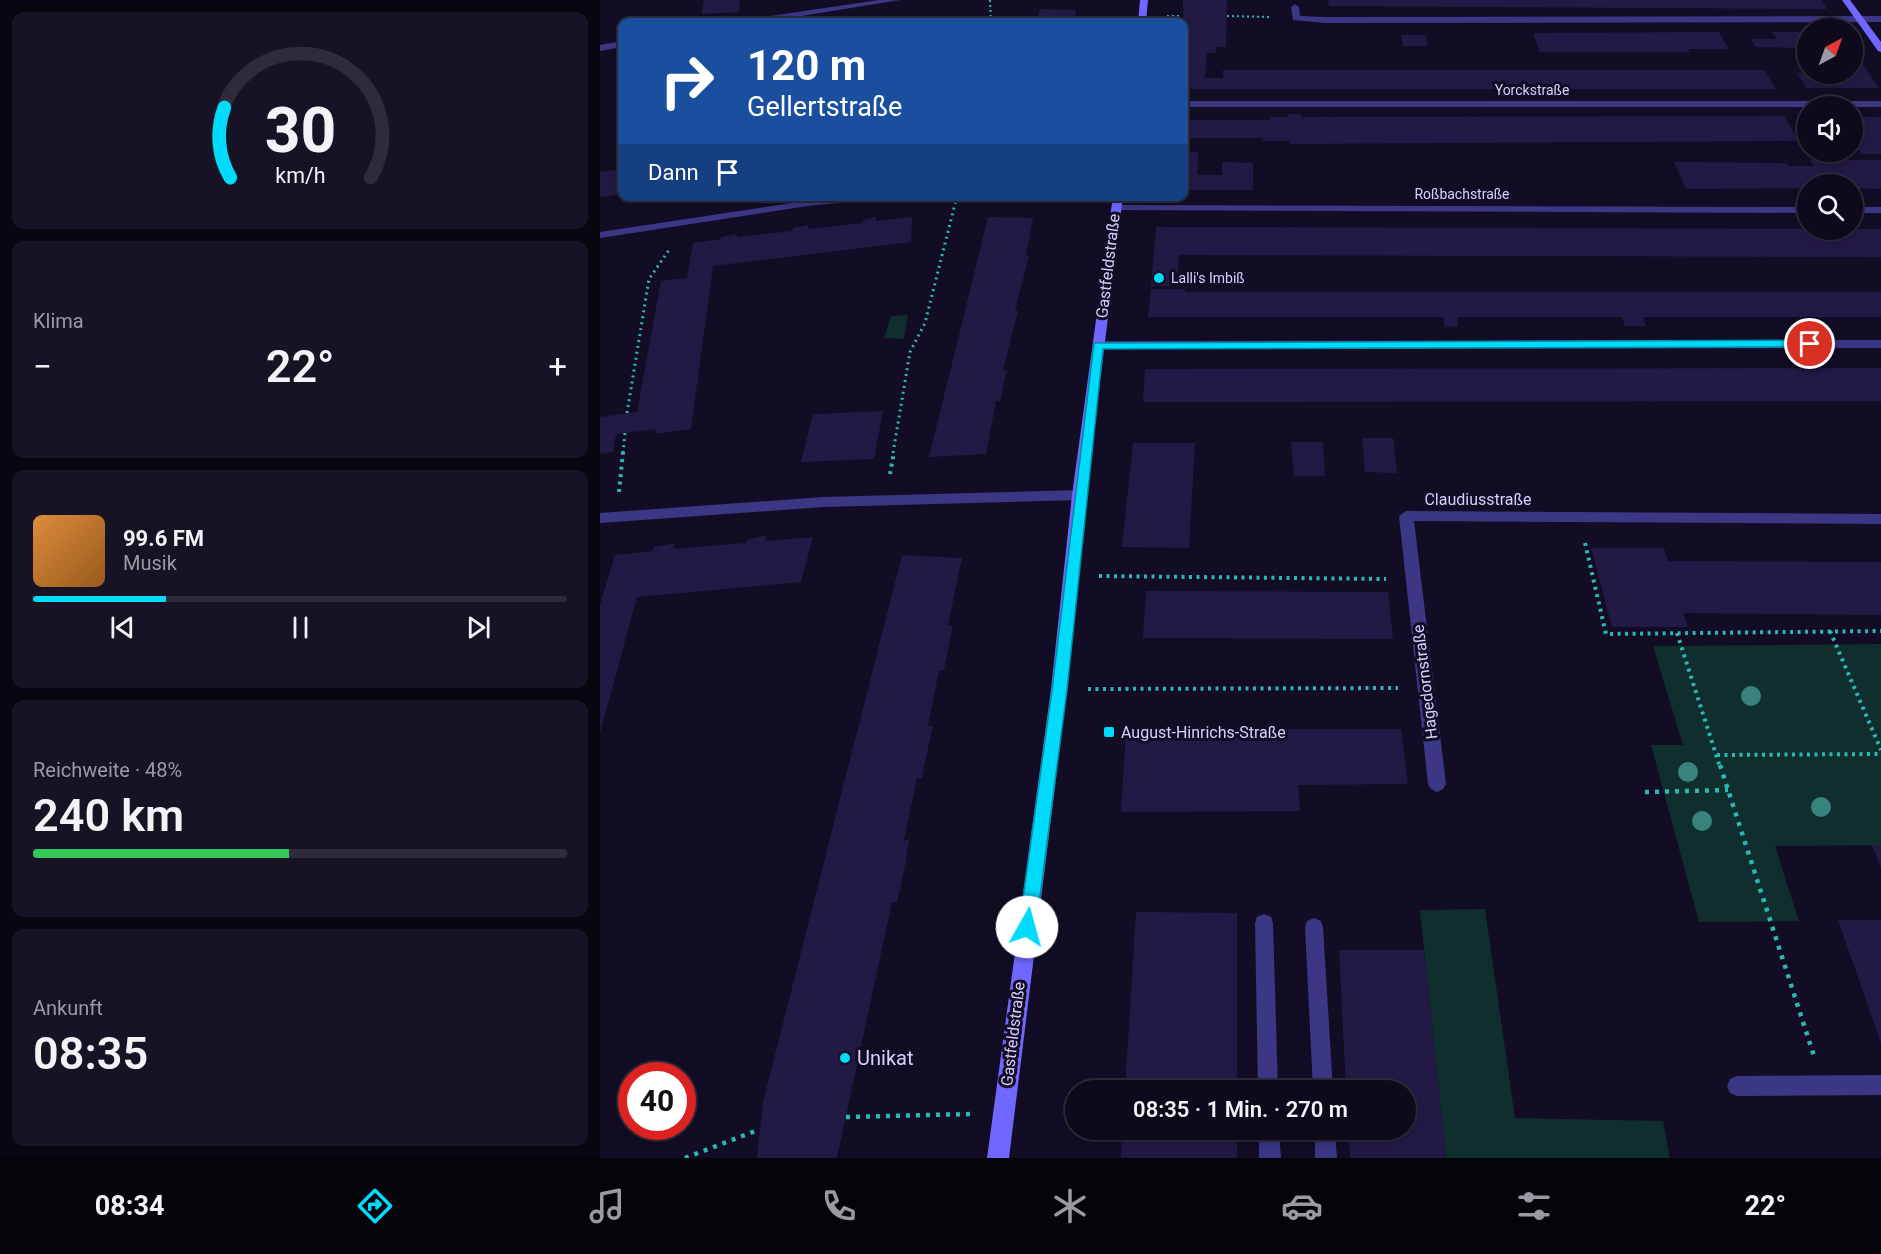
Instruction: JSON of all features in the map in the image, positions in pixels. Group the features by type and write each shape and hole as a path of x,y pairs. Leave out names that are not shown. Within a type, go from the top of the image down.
{"street":[{"path":"777,18 897,0"},
{"path":"1142,18 1144,0"},
{"path":"1846,0 1860,18"},
{"path":"1295,7 1296,18 1326,20 1797,19"},
{"path":"1863,19 1881,20"},
{"path":"1863,22 1881,49"},
{"path":"600,48 618,45"},
{"name":"Yorckstraße","path":"1188,104 1881,104"},
{"path":"600,235 838,201"},
{"name":"Roßbachstraße","path":"1117,202 1797,210"},
{"name":"Gastfeldstraße","path":"998,1158 1059,690 1079,495 1117,202"},
{"path":"1863,210 1881,210"},
{"path":"1098,345 1881,344"},
{"path":"606,518 885,501 1079,495"},
{"name":"Claudiusstraße","path":"1413,579 1406,516 1881,519"},
{"name":"Hagedornstraße","path":"1413,579 1437,784"},
{"path":"1264,923 1268,1080"},
{"path":"1314,927 1322,1080"},
{"path":"1737,1086 1881,1085"},
{"path":"1269,1140 1270,1158"},
{"path":"1325,1140 1326,1158"}],"path":[{"path":"990,0 991,18"},
{"path":"1227,16 1296,18"},
{"path":"885,501 910,352 925,323 956,201"},
{"path":"627,413 649,279 678,237 682,222"},
{"path":"606,518 623,475 625,433"},
{"path":"1583,535 1606,634 1881,631"},
{"path":"1072,576 1413,579"},
{"path":"1717,755 1881,752 1830,632"},
{"path":"1677,633 1824,1086"},
{"path":"1059,690 1426,688"},
{"path":"1645,792 1728,790"},
{"path":"846,1117 1003,1113"},
{"path":"685,1158 758,1130"}],"green space":[{"path":"908,315 904,339 884,338 891,316"},
{"path":"1881,644 1881,845 1775,846 1799,921 1699,922 1651,745 1683,745 1653,646"},
{"path":"1485,909 1515,1118 1663,1121 1670,1158 1446,1158 1420,910"}],"building":[{"path":"704,0 740,0 739,12 702,14"},
{"path":"1183,0 1227,0 1226,47 1216,47 1216,53 1207,53 1205,78 1223,78 1223,70 1764,70 1776,89 1188,89 1188,18 1183,18"},
{"path":"1328,0 1821,0 1827,9 1329,6"},
{"path":"1040,9 1076,10 1075,18 1038,18"},
{"path":"1719,32 1729,49 1688,49 1690,52 1540,52 1533,33"},
{"path":"1772,32 1797,32 1797,48 1756,47 1751,39 1777,39"},
{"path":"1401,35 1426,35 1428,46 1403,46"},
{"path":"1863,65 1879,88 1806,88 1804,84 1863,84"},
{"path":"1288,114 1301,114 1301,117 1784,116 1797,141 1290,144 1290,141 1263,141 1263,138 1188,138 1188,120 1270,120 1269,117 1288,117"},
{"path":"1863,117 1881,117 1881,154 1863,154"},
{"path":"1188,152 1198,152 1197,175 1222,175 1222,162 1253,163 1253,190 1188,190"},
{"path":"1881,160 1881,189 1863,188 1863,174 1797,174 1797,188 1686,189 1674,162 1787,163 1788,166 1814,166 1811,162"},
{"path":"618,170 618,195 600,197 600,172"},
{"path":"876,217 876,221 912,217 911,242 713,266 691,429 655,434 656,429 616,434 613,452 600,454 600,417 637,412 661,281 687,278 693,243 737,234 737,237 793,231 793,228 808,225 808,229 863,223 863,220"},
{"path":"988,217 1033,218 1026,256 1029,256 1003,370 1007,370 1000,401 996,401 986,454 929,457"},
{"path":"1156,227 1797,229 1797,240 1863,240 1863,229 1881,229 1881,257 1179,255 1177,286 1151,286"},
{"path":"1151,289 1185,289 1185,292 1881,292 1881,317 1643,317 1646,326 1625,326 1622,317 1457,317 1458,326 1445,327 1443,317 1148,317"},
{"path":"1881,368 1881,401 1143,402 1145,369"},
{"path":"883,411 874,459 801,462 813,414"},
{"path":"1362,438 1393,438 1397,473 1365,472"},
{"path":"1291,442 1323,442 1325,476 1294,476"},
{"path":"1133,443 1195,443 1189,548 1122,547"},
{"path":"767,535 765,541 813,537 801,582 637,597 600,733 600,605 615,555 653,551 654,547 675,543 674,549 746,543 746,540"},
{"path":"1591,548 1664,548 1668,561 1881,562 1881,615 1683,613 1688,627 1612,627"},
{"path":"902,555 962,558 948,625 953,625 944,670 939,670 928,726 933,726 922,778 917,778 904,840 909,840 904,871 897,902 892,902 837,1158 757,1158 763,1102"},
{"path":"1146,591 1388,592 1393,639 1143,638"},
{"path":"1401,729 1408,784 1298,785 1300,811 1121,812 1126,731"},
{"path":"1872,845 1881,845 1881,868"},
{"path":"1136,912 1237,913 1237,1080 1126,1080"},
{"path":"1838,920 1881,920 1881,1043"},
{"path":"1339,950 1424,950 1446,1158 1350,1158 1349,1140 1416,1140 1416,1080 1346,1080"},
{"path":"1122,1140 1237,1140 1237,1158 1121,1158"}],"place":[{"name":"Lalli's Imbiß","path":"1159,278"},
{"name":"August-Hinrichs-Straße","path":"1109,732"},
{"name":"Unikat","path":"845,1058"}],"route":[{"path":"1027,927 1071,594 1079,495 1098,345 1810,344"}]}
